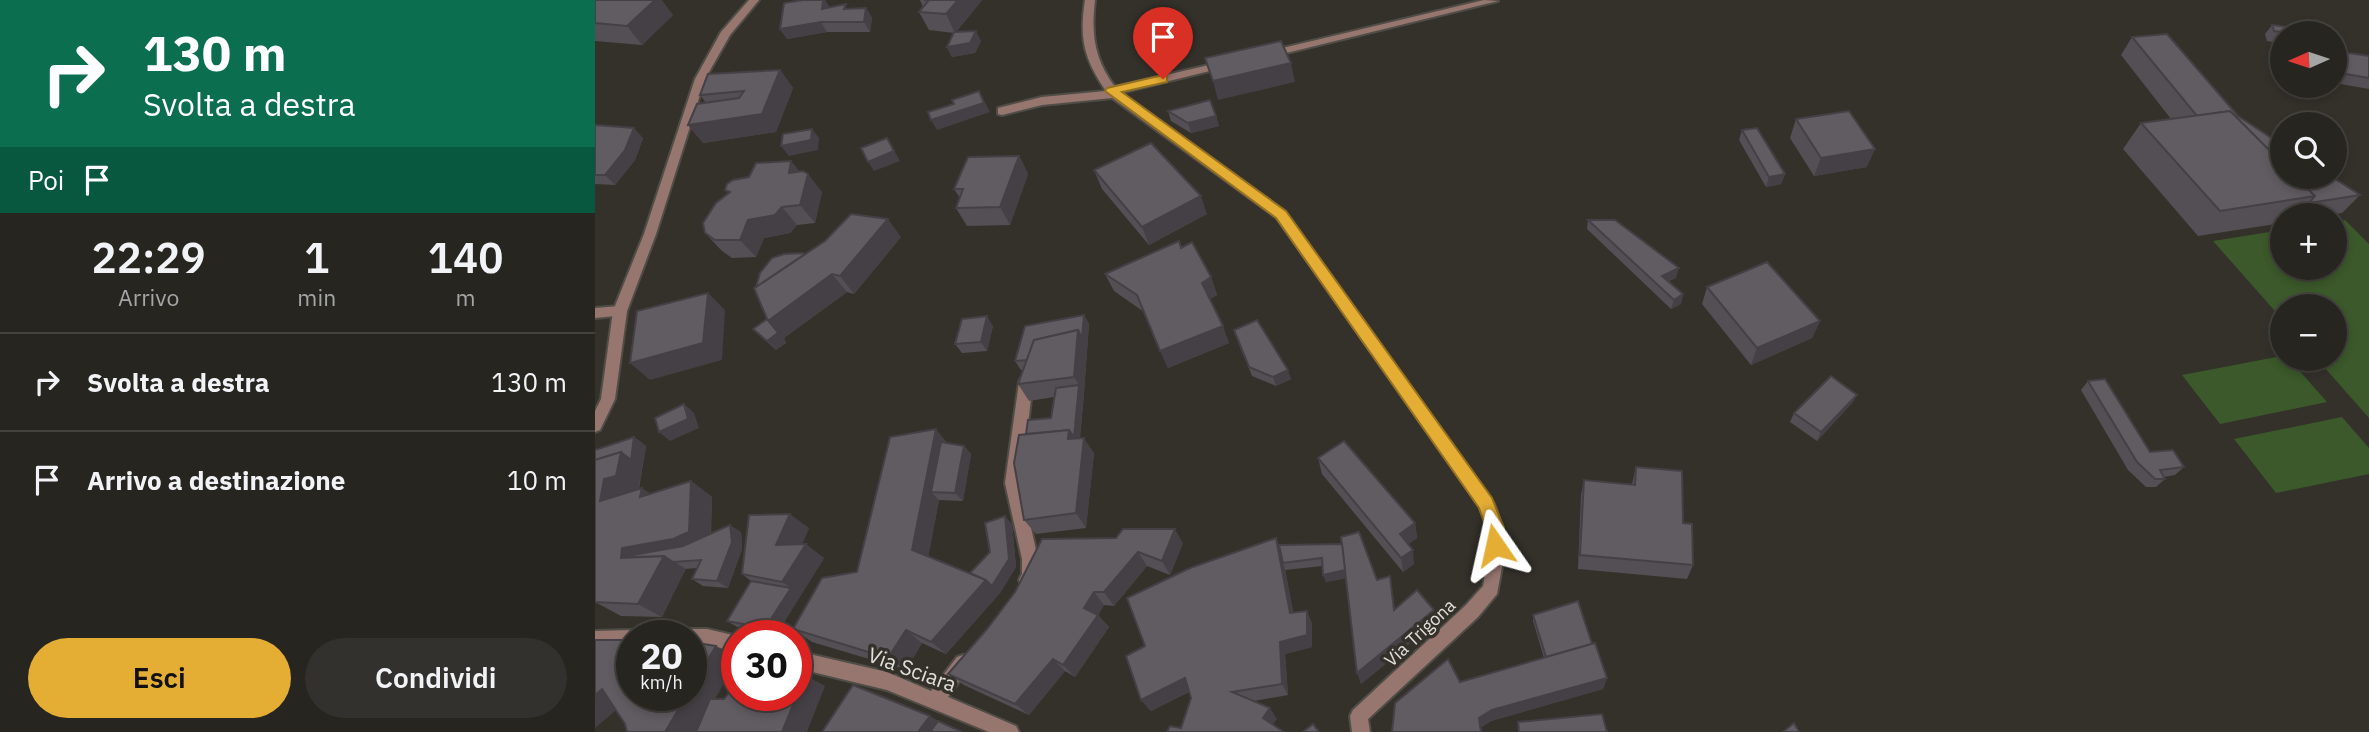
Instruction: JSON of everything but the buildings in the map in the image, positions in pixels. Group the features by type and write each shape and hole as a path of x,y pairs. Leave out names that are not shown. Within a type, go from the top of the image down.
{"street":[{"path":"595,426 608,399 620,311 650,234 700,79 725,33 754,0"},
{"name":"Via Trigona","path":"1090,0 1085,30 1098,74 1113,92 1281,215 1486,504 1495,528 1495,562 1491,589 1472,611 1359,716 1361,732"},
{"path":"1256,57 1493,1"},
{"path":"1002,111 1042,101 1113,92 1243,60"},
{"path":"595,313 620,311"},
{"path":"1014,596 1030,575 1030,559 1013,483 1027,382"},
{"path":"595,639 616,638"},
{"path":"934,701 974,648"},
{"name":"Via Sciara","path":"812,663 887,681 1010,732"}],"green space":[{"path":"2347,222 2369,244 2369,418 2328,371 2347,371 2347,294 2270,294 2270,305 2213,241 2270,232 2270,280 2347,280"},
{"path":"2270,358 2270,371 2300,371 2327,402 2220,424 2182,375"},
{"path":"2342,417 2369,448 2369,474 2276,493 2234,439"}],"route":[{"path":"1163,79 1112,91 1281,215 1486,504 1495,528 1495,545"}]}
